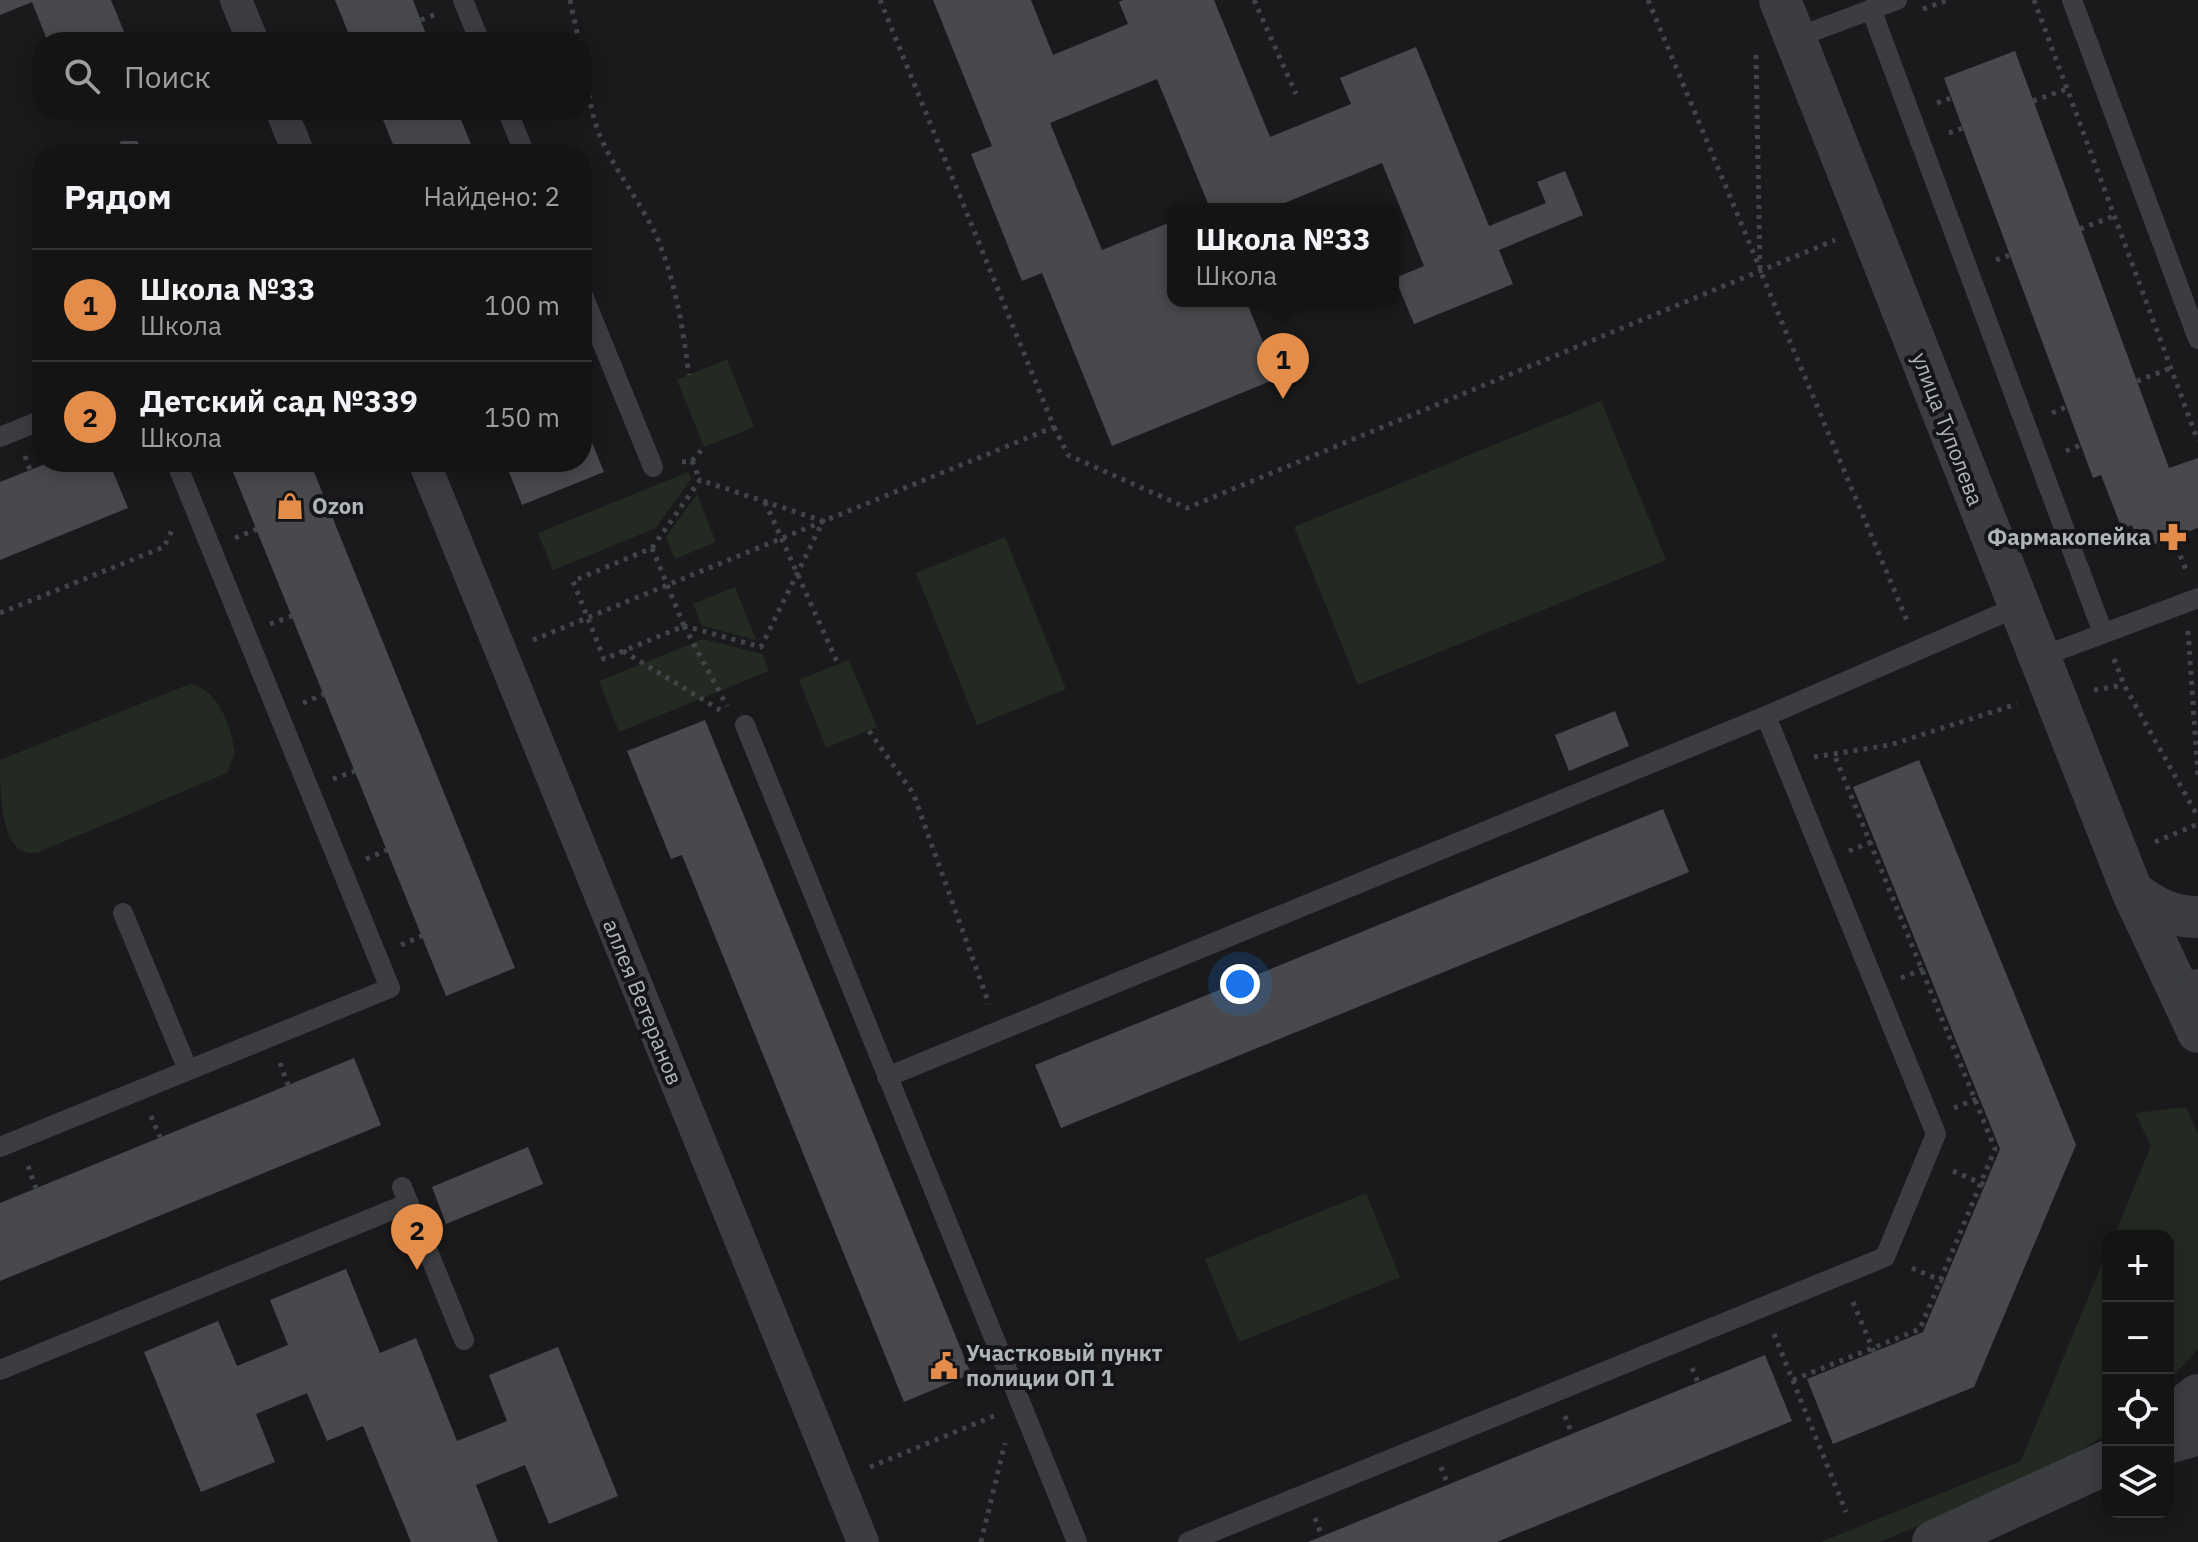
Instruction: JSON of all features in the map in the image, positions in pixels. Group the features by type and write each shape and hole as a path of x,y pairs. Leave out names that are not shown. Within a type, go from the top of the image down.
{"street":[{"path":"236,0 249,32"},
{"name":"улица Туполева","path":"1777,29 1869,226 2017,607 2132,891 2198,1032"},
{"path":"285,120 295,144"},
{"name":"аллея Ветеранов","path":"428,472 863,1542"},
{"path":"2132,891 2154,908 2180,917 2198,917"},
{"path":"2198,991 2198,1010"},
{"path":"2174,1414 2198,1396"},
{"path":"2174,1441 2198,1434"},
{"path":"1934,1542 2102,1465"}],"lane":[{"path":"463,0 476,32"},
{"path":"1777,29 1871,9 1897,0"},
{"path":"2072,0 2198,339"},
{"path":"1871,9 2103,633"},
{"path":"511,120 521,144"},
{"path":"592,318 653,467"},
{"path":"0,437 32,424"},
{"path":"0,1147 390,988 180,472"},
{"path":"2038,658 2192,600"},
{"path":"887,1077 1766,716 2017,607"},
{"path":"1188,1542 1885,1257 1936,1134 1766,716"},
{"path":"745,725 1017,1407 1077,1542"},
{"path":"123,913 188,1070"},
{"path":"0,1370 405,1195 464,1340"}],"path":[{"path":"570,0 577,32"},
{"path":"880,0 1068,455 1187,508 1869,226"},
{"path":"1254,0 1296,94"},
{"path":"1648,0 1919,650"},
{"path":"2034,0 2198,441"},
{"path":"1760,270 1777,29"},
{"path":"2033,101 2067,89"},
{"path":"1931,106 1951,98"},
{"path":"592,104 597,128 621,176 640,201 660,244 680,308 689,375"},
{"path":"2080,229 2114,216"},
{"path":"2137,381 2171,368"},
{"path":"502,653 1054,427"},
{"path":"2060,453 2081,445"},
{"path":"692,461 704,447"},
{"path":"700,480 823,521 761,647 684,626 604,659 573,581 652,548 700,480"},
{"path":"765,502 838,664"},
{"path":"2173,537 2187,574"},
{"path":"0,613 164,547"},
{"path":"623,651 733,718 684,626 652,548"},
{"path":"2192,600 2198,775"},
{"path":"2103,633 2124,685 2198,817"},
{"path":"1785,762 1890,745 2007,706 2053,696"},
{"path":"869,731 913,793 999,1031"},
{"path":"1793,1380 1920,1329 1995,1149 1834,754"},
{"path":"1842,1274 1873,1350"},
{"path":"1763,1307 1846,1512"},
{"path":"838,1480 1017,1407"},
{"path":"981,1542 1017,1407"}],"shaded area":[{"path":"727,359 754,427 704,447 677,380"},
{"path":"1601,401 1666,560 1358,685 1294,527"},
{"path":"688,472 691,479 656,528 553,570 538,533"},
{"path":"697,494 716,542 675,559 666,537"},
{"path":"1005,537 1066,689 977,725 916,573"},
{"path":"735,587 756,640 702,626 693,604"},
{"path":"703,639 762,654 769,671 619,732 599,681"},
{"path":"849,660 877,727 826,748 799,680"},
{"path":"190,684 209,694 222,710 235,752 227,773 39,852 26,852 16,846 5,822 2,806 0,760"},
{"path":"2186,1107 2198,1134 2198,1349 2174,1375 2174,1230 2116,1230 2151,1146 2135,1113"},
{"path":"1366,1193 1400,1277 1239,1342 1205,1259"},
{"path":"2102,1264 2102,1437 2027,1481 1879,1542 1821,1542 2021,1461"}],"building":[{"path":"0,0 111,0 124,32 44,32 32,2 0,15"},
{"path":"335,0 413,0 425,32 348,32"},
{"path":"933,0 1031,0 1053,55 1128,24 1119,2 1123,0 1214,0 1270,137 1351,104 1340,78 1416,47 1489,226 1546,203 1537,182 1565,171 1583,215 1499,250 1513,284 1414,324 1399,288 1399,276 1424,266 1382,163 1285,203 1208,203 1157,79 1050,123 1102,250 1167,223 1167,307 1248,307 1278,378 1112,446 1042,273 1022,281 971,154 992,146"},
{"path":"2015,51 2169,468 2198,458 2198,528 2141,549 2132,525 2122,529 2101,475 2093,478 1944,78"},
{"path":"383,120 461,120 471,144 393,144"},
{"path":"121,141 137,141 139,144 119,144"},
{"path":"592,443 604,472 522,505 509,472 592,472"},
{"path":"32,469 32,472 113,472 128,508 0,560 0,482"},
{"path":"233,472 314,472 515,968 446,996"},
{"path":"1615,711 1629,746 1569,771 1555,735"},
{"path":"705,720 971,1374 904,1402 682,855 671,859 627,751"},
{"path":"1919,760 2076,1145 1974,1387 1833,1444 1807,1379 1923,1332 2000,1149 1853,787"},
{"path":"1663,809 1689,872 1061,1128 1035,1065"},
{"path":"354,1058 381,1125 0,1281 0,1203"},
{"path":"528,1147 543,1184 446,1224 432,1187"},
{"path":"346,1269 380,1353 416,1338 457,1441 507,1421 489,1375 558,1347 618,1496 549,1524 525,1465 476,1485 498,1542 411,1542 363,1426 327,1441 307,1393 256,1414 275,1462 201,1492 144,1352 218,1321 237,1366 288,1345 270,1300"},
{"path":"1765,1355 1792,1421 1497,1542 1308,1542"}],"place":[{"name":"Школа №33","path":"1283,399"},
{"name":"Ozon","path":"290,506"},
{"name":"Фармакопейка","path":"2173,537"},
{"name":"Детский сад №339","path":"417,1270"},
{"name":"Участковый пункт полиции ОП 1","path":"944,1366"}]}
